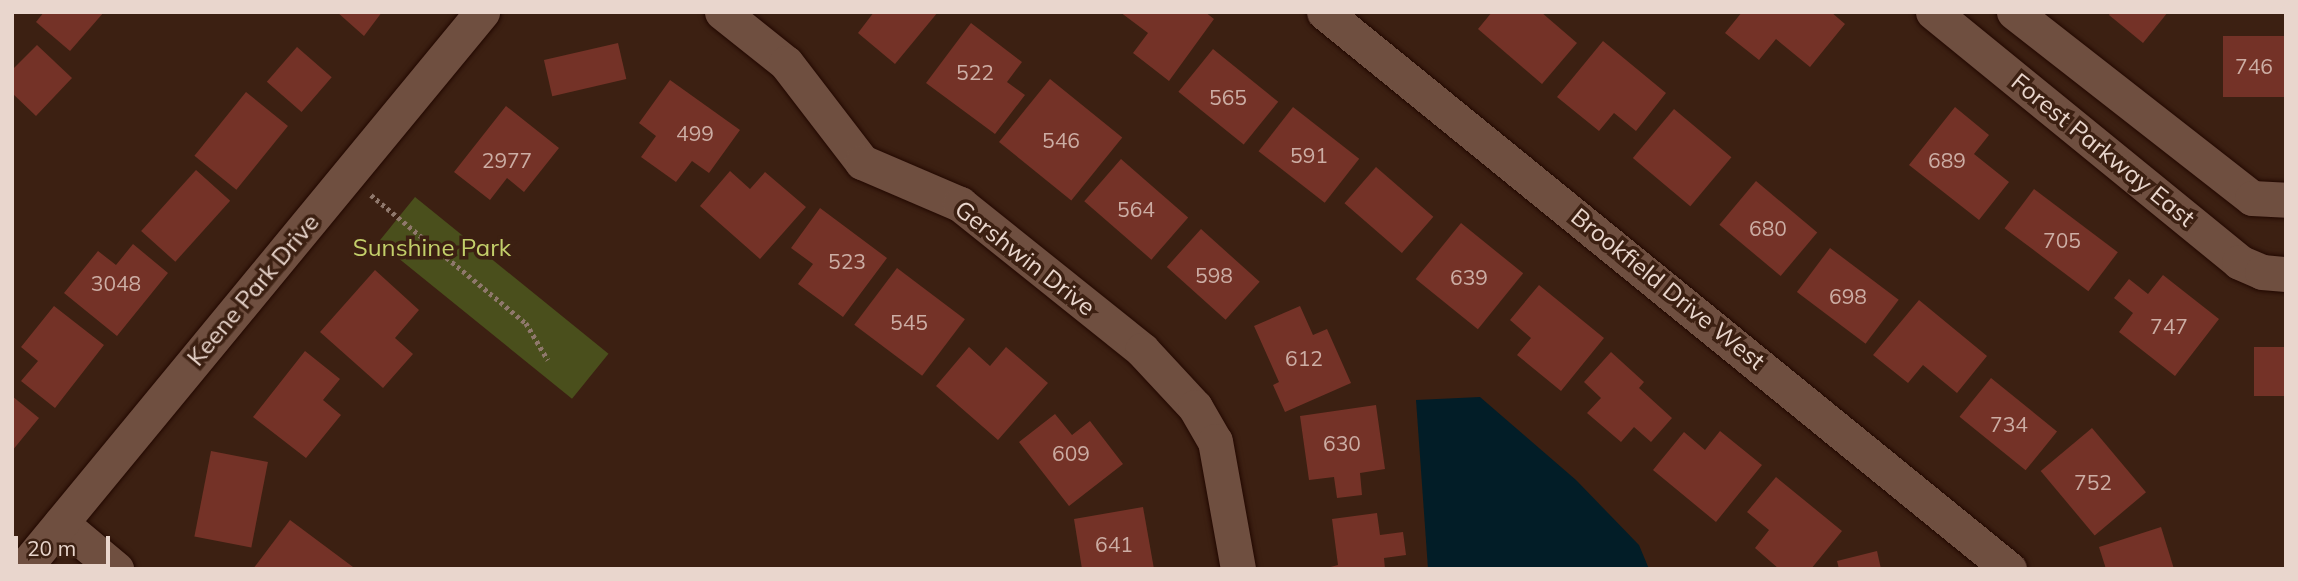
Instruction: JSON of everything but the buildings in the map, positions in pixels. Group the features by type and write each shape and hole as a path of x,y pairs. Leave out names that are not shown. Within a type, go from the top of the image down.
{"street":[{"name":"Keene Park Drive","path":"23,569 482,12"},
{"name":"Gershwin Drive","path":"722,12 786,63 862,162 960,204 1151,359 1195,407 1215,441 1238,569"},
{"name":"Brookfield Drive West","path":"1325,12 2009,569"},
{"path":"2014,12 2252,198 2282,202"},
{"name":"Forest Parkway East","path":"1946,16 2239,262 2282,275"},
{"path":"61,523 117,569"}],"path":[{"path":"348,175 526,323 548,360"}],"green space":[{"name":"Sunshine Park","path":"415,197 609,354 572,399 378,242"}],"water":[{"path":"1480,397 1576,480 1639,545 1649,569 1428,569 1416,400"}]}
